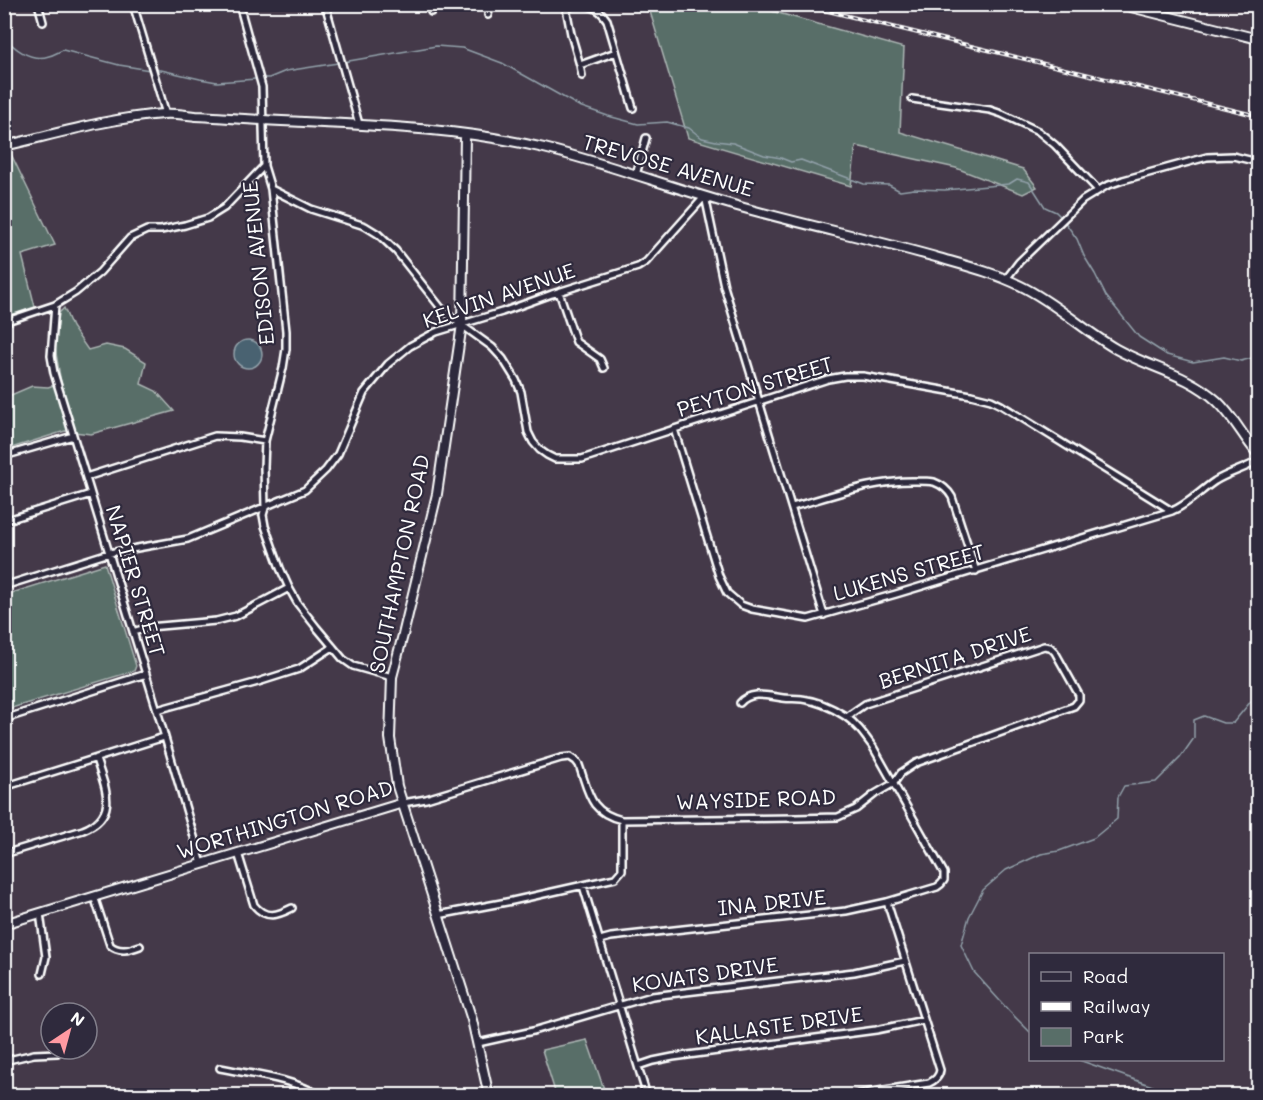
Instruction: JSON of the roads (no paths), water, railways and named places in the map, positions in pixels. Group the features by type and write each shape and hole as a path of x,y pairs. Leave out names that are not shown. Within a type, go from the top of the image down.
{"street":[{"path":"38,4 43,22"},
{"path":"133,4 166,114"},
{"name":"EDISON AVENUE","path":"239,4 262,83 264,166 272,189 286,349 265,441 265,508 263,515 265,525 280,568 298,604 343,659 353,666 392,677"},
{"path":"325,4 359,124"},
{"path":"431,12 433,4"},
{"path":"488,15 490,4"},
{"path":"1119,4 1258,39"},
{"path":"582,76 566,6 594,7 601,11 607,20 633,108"},
{"path":"580,65 616,52"},
{"path":"912,99 990,110 1038,131 1055,145 1098,190"},
{"name":"TREVOSE AVENUE","path":"4,146 110,122 166,114 359,124 436,131 543,148 738,206 920,253 1006,279 1037,295 1118,350 1179,376 1202,389 1229,414 1258,454"},
{"name":"SOUTHAMPTON ROAD","path":"465,135 462,324 436,494 392,677 390,738 397,786 478,1043 486,1095"},
{"path":"636,175 646,138"},
{"path":"1006,279 1018,262 1083,200 1098,190 1123,180 1206,157 1233,156 1258,162"},
{"path":"4,322 56,305 76,292 115,256 130,238 147,230 161,230 208,218 224,208 264,166"},
{"path":"272,189 311,209 365,226 378,234 396,251 441,308 462,324"},
{"path":"705,196 724,286 824,615"},
{"name":"KELVIN AVENUE","path":"4,586 109,554 189,539 305,490 326,470 338,454 364,393 388,364 410,346 436,332 638,267 646,262 705,196"},
{"path":"559,292 576,342 600,359 604,368"},
{"name":"NAPIER STREET","path":"56,305 51,356 54,373 202,864"},
{"name":"PEYTON STREET","path":"462,324 492,347 510,369 521,392 528,432 533,442 548,456 555,459 582,459 828,379 851,376 985,398 1010,410 1172,511"},
{"name":"LUKENS STREET","path":"674,429 719,576 727,593 752,609 808,619 1172,511 1186,504 1217,480 1258,461"},
{"path":"4,456 73,436"},
{"path":"86,477 215,436 265,441"},
{"path":"792,507 881,483 912,481 935,483 945,488 952,497 975,570"},
{"path":"4,521 92,494"},
{"path":"133,632 150,627 216,621 236,616 289,588"},
{"name":"BERNITA DRIVE","path":"847,717 865,704 1044,646 1050,647 1055,652 1079,700 1074,706 1046,717"},
{"path":"157,710 299,669 333,647"},
{"path":"4,719 146,674"},
{"path":"740,703 746,697 758,694 801,699 829,708 847,717 873,747 894,783"},
{"name":"WAYSIDE ROAD","path":"622,820 838,817 856,809 894,783 901,773 916,763 1046,717"},
{"path":"4,787 164,737"},
{"name":"WORTHINGTON ROAD","path":"4,924 403,803 426,799 561,758 570,757 575,760 581,770 590,798 608,814 622,820"},
{"path":"4,854 83,830 99,821 106,809 107,796 96,759"},
{"name":"INA DRIVE","path":"600,940 610,937 846,911 937,887 943,880 944,873 894,783"},
{"path":"438,915 615,878 622,870 622,820"},
{"path":"238,853 254,905 258,911 275,915 292,908"},
{"path":"583,886 647,1095"},
{"path":"94,896 110,945 122,951 140,946"},
{"path":"847,1095 933,1082 940,1070 887,902"},
{"path":"40,913 46,957 42,974"},
{"name":"KOVATS DRIVE","path":"478,1043 533,1031 652,996 854,972 905,961"},
{"name":"KALLASTE DRIVE","path":"638,1066 673,1057 876,1030 924,1020"},
{"path":"4,1061 39,1054"},
{"path":"220,1068 288,1082 321,1095"}],"water":[{"path":"248,340 258,344 262,354 258,364 248,368 238,364 234,354 238,344"}],"waterway":[{"path":"4,37 13,46 30,56 51,56 63,50 119,65 150,70"},
{"path":"343,62 436,46 462,48 502,63 579,106 608,116 638,124 667,122 689,128 702,138 733,143 791,162 801,160 864,184 889,185 900,191 945,190 1009,184 1017,179 1029,182 1045,207 1061,217"},
{"path":"261,78 269,78 286,71 338,63"},
{"path":"155,70 217,82 256,79"},
{"path":"1064,221 1077,239 1106,296 1139,337 1167,355 1193,362 1224,357 1241,361 1258,359"},
{"path":"1029,1031 974,972 961,945 969,917 983,890 1006,870 1041,854 1059,851 1094,838 1117,819 1118,797 1124,786 1156,782 1180,758 1194,738 1194,720 1204,716 1223,723 1233,723 1252,700 1258,701"},
{"path":"1082,1061 1174,1096"}],"railway":[{"path":"799,4 1258,116"}]}
